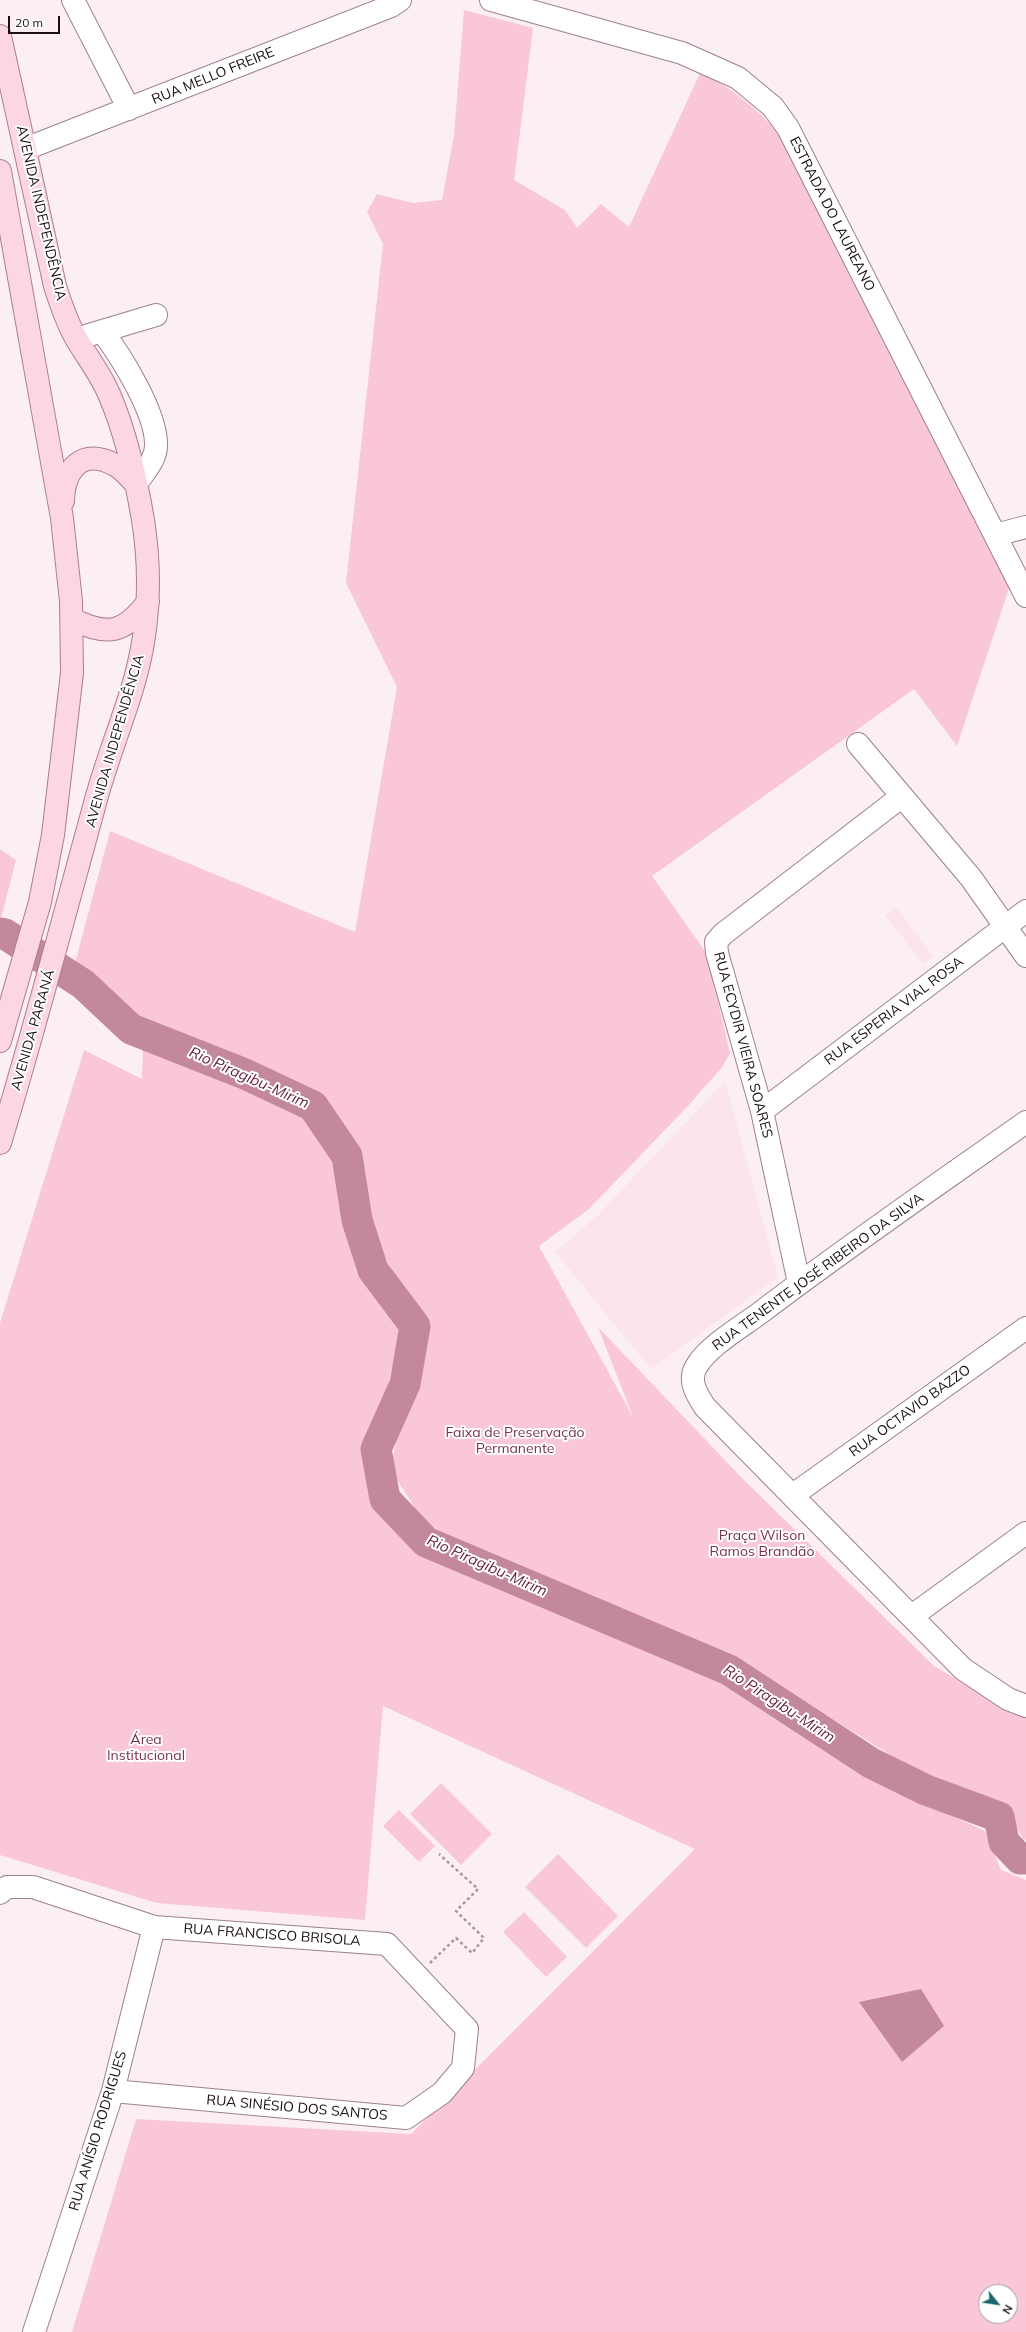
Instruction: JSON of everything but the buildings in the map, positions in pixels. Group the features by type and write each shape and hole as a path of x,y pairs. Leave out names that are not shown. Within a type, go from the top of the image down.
{"main road":[{"name":"AVENIDA INDEPENDÊNCIA","path":"0,36 55,286 64,315 76,338 100,375 110,395 132,463 144,529 148,567 148,602 142,648 133,687 98,794 65,916"},
{"path":"0,171 62,518 72,619 97,629 115,629 133,620 148,602"},
{"path":"62,518 63,485 69,471 82,460 101,459 116,465 136,484"},
{"name":"AVENIDA PARANÁ","path":"0,1041 40,902 53,835 72,673 72,619"},
{"name":"AVENIDA PARANÁ","path":"0,1143 34,1030 65,916"}],"street":[{"path":"73,0 129,110"},
{"name":"RUA MELLO FREIRE","path":"25,149 129,110 391,6 400,0"},
{"name":"ESTRADA DO LAUREANO","path":"491,0 682,53 738,78 773,107 788,128 1026,596"},
{"path":"76,338 156,315"},
{"path":"102,331 115,349 130,376 154,428 156,445 152,462 136,484"},
{"path":"995,535 1026,527"},
{"path":"858,744 901,797 971,878 1026,956"},
{"name":"RUA ECYDIR VIEIRA SOARES","path":"799,1283 762,1111 716,953 716,942 723,934 901,797"},
{"name":"RUA ESPERIA VIAL ROSA","path":"762,1111 1026,911"},
{"name":"RUA TENENTE JOSÉ RIBEIRO DA SILVA","path":"1026,1122 799,1283 709,1352 695,1368 694,1377 694,1391 704,1406 963,1669 1008,1699 1026,1706"},
{"name":"RUA OCTAVIO BAZZO","path":"793,1495 1026,1328"},
{"path":"912,1616 1026,1532"},
{"name":"RUA FRANCISCO BRISOLA","path":"4,1890 33,1887 154,1927 387,1944 418,1975 467,2029 463,2068"},
{"name":"RUA ANÍSIO RODRIGUES","path":"34,2332 113,2091 154,1927"},
{"name":"RUA SINÉSIO DOS SANTOS","path":"113,2091 406,2118 442,2093 463,2068"}],"path":[{"path":"418,1975 456,1938 472,1953 484,1938 456,1911 478,1889 439,1854"}],"shaded area":[{"path":"896,907 933,956 923,964 885,915"},
{"path":"725,1081 778,1277 651,1369 555,1252 597,1216"},
{"path":"921,1989 944,2026 902,2062 859,2002"}],"green space":[{"path":"464,10 533,28 514,180 565,210 577,228 601,204 629,227 700,73 733,92 761,115 779,133 1010,585 957,746 914,689 652,876 707,954 730,1053 723,1066 687,1107 589,1209 539,1246 633,1417 598,1327 741,1477 934,1666 985,1696 1026,1716 1026,1840 1023,1839 1007,1810 916,1771 746,1665 498,1558 446,1539 417,1511 390,1469 401,1421 426,1330 377,1244 353,1150 327,1099 275,1074 139,1018 74,967 110,831 355,932 397,687 346,583 383,244 367,212 377,194 413,203 442,200 454,135"},
{"path":"0,849 16,860 0,922"},
{"name":"Área Institucional","path":"143,1040 247,1085 308,1118 336,1160 356,1270 402,1326 388,1384 362,1444 371,1498 402,1536 432,1560 723,1683 885,1785 985,1831 1001,1870 1026,1880 1026,2332 72,2332 136,2119 411,2134 695,1849 383,1706 365,1920 157,1903 0,1855 0,1323 84,1050 142,1079"},
{"path":"441,1783 492,1834 461,1865 410,1814"},
{"path":"399,1810 435,1846 419,1862 383,1826"},
{"path":"558,1854 618,1916 586,1948 525,1887"},
{"path":"524,1912 567,1957 546,1977 503,1932"}],"waterway":[{"name":"Rio Piragibu-Mirim","path":"0,933 5,934 83,984 131,1029 245,1074 313,1106 347,1156 357,1220 373,1270 415,1326 405,1384 376,1449 385,1499 426,1542 729,1670 871,1763 926,1790 999,1817 1004,1842 1020,1859 1026,1859"}],"park label":[{"name":"Faixa de Preservação Permanente","path":"515,1442"},
{"name":"Praça Wilson Ramos Brandão","path":"762,1544"}]}
